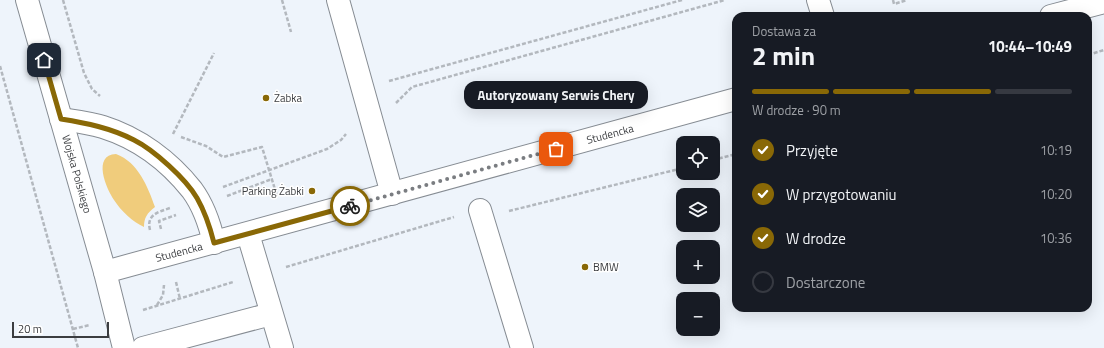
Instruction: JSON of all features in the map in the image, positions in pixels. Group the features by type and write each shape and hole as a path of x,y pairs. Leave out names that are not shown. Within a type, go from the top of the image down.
{"street":[{"name":"Wojska Polskiego","path":"27,0 105,272 124,348"},
{"path":"338,0 392,194"},
{"path":"818,0 822,12"},
{"path":"1066,12 1104,2"},
{"name":"Studencka","path":"105,272 732,100"},
{"path":"61,119 90,124 124,135 135,140 165,162 191,190 196,198 208,220 214,243"},
{"path":"480,210 522,348"},
{"path":"248,234 282,348"},
{"path":"143,348 272,314"}],"path":[{"path":"63,0 84,73 92,89 101,97"},
{"path":"282,0 291,32"},
{"path":"362,88 682,0"},
{"path":"371,120 385,116 398,100 412,87 725,0"},
{"path":"893,0 894,4 907,0"},
{"path":"1092,54 1104,50"},
{"path":"173,134 214,53"},
{"path":"0,66 78,348"},
{"path":"168,131 206,146 223,157 262,147 285,223"},
{"path":"720,158 732,155"},
{"path":"73,329 117,318 259,274 480,210 500,213 676,170"}],"shaded area":[{"path":"116,154 124,158 136,169 152,199 155,207 146,216 144,227 124,212 114,200 108,188 103,173 104,160 109,156"}],"way so far":[{"path":"350,206 556,149"}],"place":[{"name":"Żabka","path":"266,98"},
{"name":"Autoryzowany Serwis Chery","path":"556,149"},
{"name":"Parking Żabki","path":"312,191"},
{"name":"BMW","path":"585,267"}],"route":[{"path":"44,60 61,119 102,127 124,135 135,140 154,153 165,162 191,190 208,220 214,243 350,206"}]}
